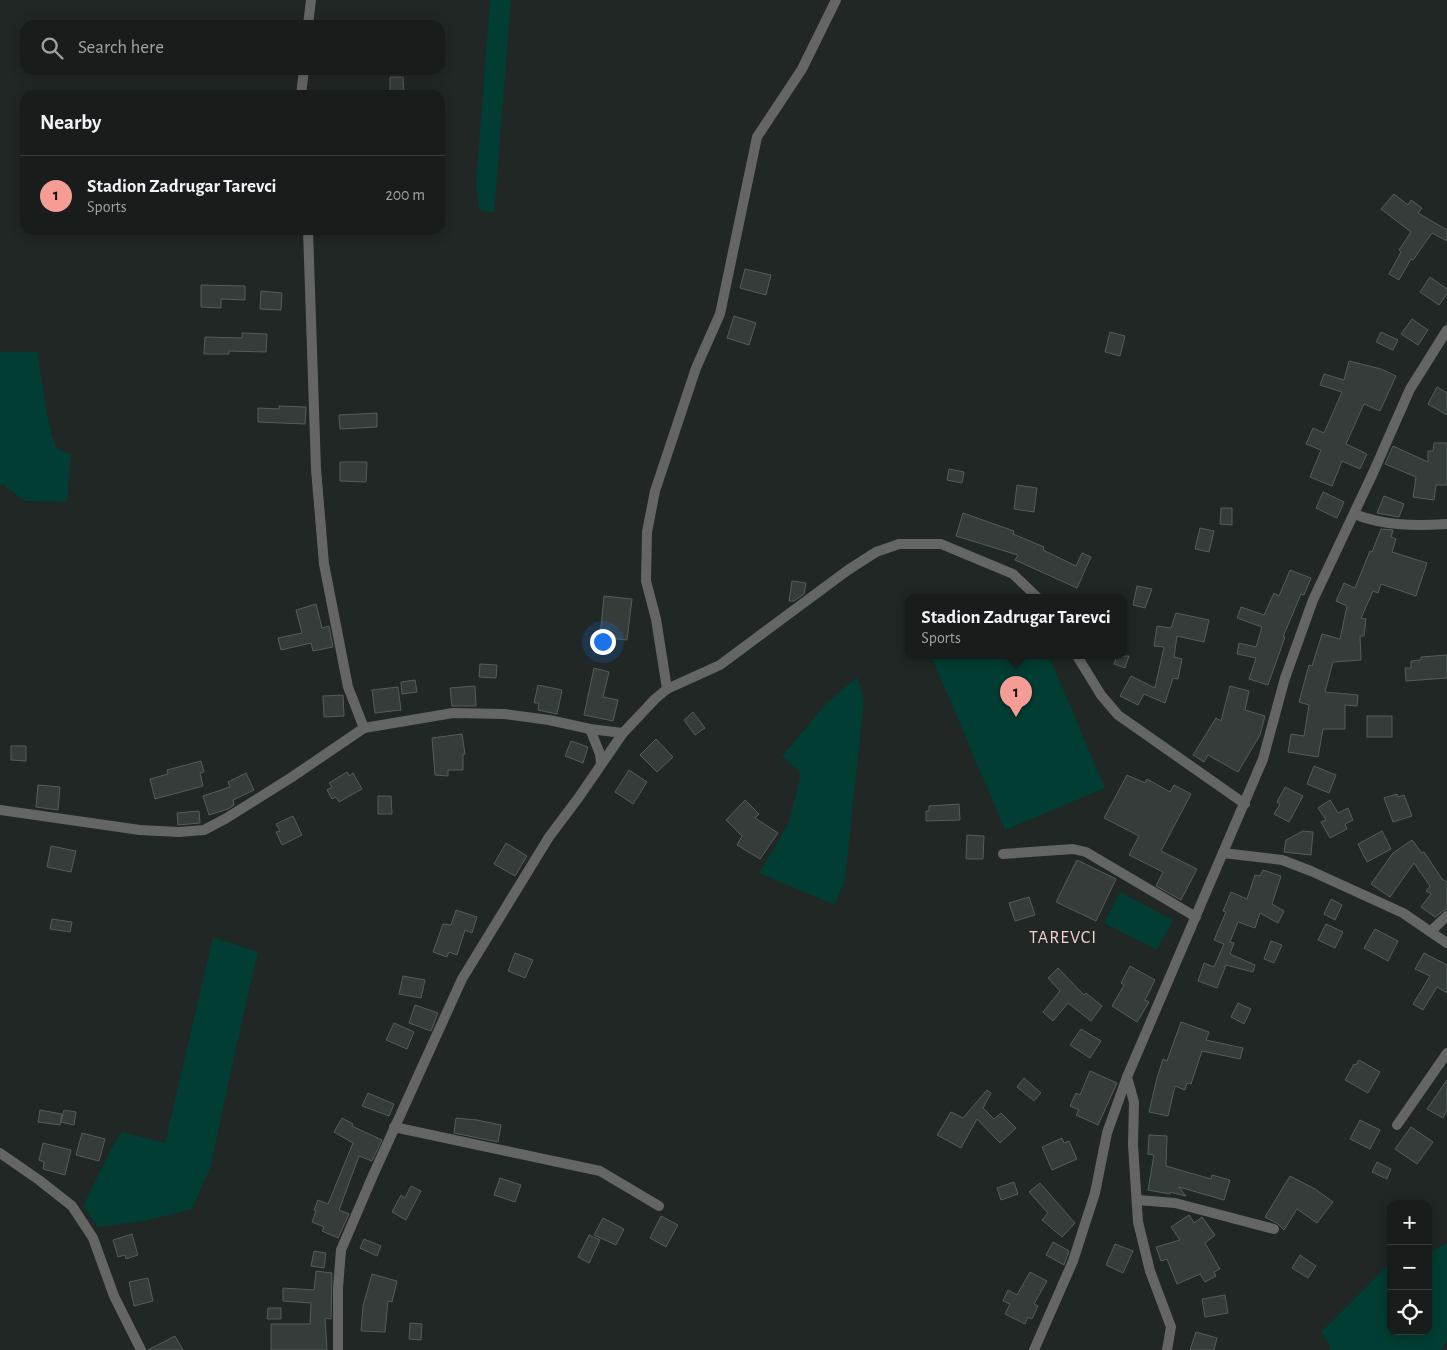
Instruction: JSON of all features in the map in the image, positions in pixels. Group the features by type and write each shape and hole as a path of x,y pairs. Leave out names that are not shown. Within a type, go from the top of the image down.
{"street":[{"path":"309,20 311,0"},
{"path":"667,690 656,619 646,581 647,532 655,491 696,368 720,314 757,138 802,69 836,0"},
{"path":"302,90 303,75"},
{"path":"308,235 316,469 324,564 348,687 364,728"},
{"path":"1034,1350 1073,1261 1095,1193 1107,1133 1127,1077 1263,759 1285,678 1313,600 1410,389 1447,330"},
{"path":"1354,514 1394,524 1414,526 1447,524"},
{"path":"338,1350 338,1288 342,1250 394,1127 462,979 549,837 623,733 655,699 667,690 720,665 848,570 876,552 898,544 941,544 1013,574 1034,594"},
{"path":"1079,659 1101,694 1118,716 1245,804"},
{"path":"0,810 140,830 179,832 204,830 225,819 364,728 453,713 504,714 623,733"},
{"path":"590,729 600,754 601,764"},
{"path":"1003,854 1072,849 1086,852 1196,917"},
{"path":"1223,853 1282,860 1311,870 1403,913 1447,943"},
{"path":"1431,932 1447,916"},
{"path":"1398,1125 1447,1053"},
{"path":"1127,1077 1134,1102 1133,1145 1138,1222 1150,1271 1171,1326 1167,1350"},
{"path":"394,1127 600,1172 659,1206"},
{"path":"0,1153 72,1206 93,1238 114,1296 141,1350"},
{"path":"1138,1200 1176,1203 1274,1229"}],"green space":[{"path":"491,0 511,0 494,213 480,210 476,186"},
{"path":"0,352 37,352 48,420 56,448 71,454 67,502 25,501 4,485 0,486"},
{"path":"932,659 1050,659 1105,788 1005,830"},
{"path":"857,677 864,700 845,879 835,905 759,873 789,822 801,774 782,756 826,704"},
{"path":"1120,892 1173,920 1157,950 1104,923"},
{"path":"213,937 258,952 211,1166 192,1209 145,1221 98,1227 83,1206 112,1147 122,1132 165,1143"},
{"path":"1447,1243 1447,1341 1441,1350 1330,1350 1329,1344 1321,1332 1387,1266 1387,1335 1432,1335 1432,1252"}],"building":[{"path":"390,77 403,77 404,90 390,90"},
{"path":"1394,194 1408,205 1411,200 1422,208 1418,213 1447,230 1447,241 1432,233 1413,260 1411,259 1399,280 1389,274 1401,252 1399,250 1411,232 1381,209"},
{"path":"745,269 771,275 766,295 740,288"},
{"path":"1430,277 1447,289 1447,294 1439,305 1420,292"},
{"path":"201,285 245,286 245,300 221,299 221,308 201,307"},
{"path":"261,291 282,293 281,310 260,309"},
{"path":"734,316 756,323 749,345 727,338"},
{"path":"1412,319 1428,330 1418,345 1401,334"},
{"path":"1110,332 1125,336 1120,356 1105,352"},
{"path":"1381,332 1398,340 1393,350 1376,342"},
{"path":"242,333 267,334 266,352 229,351 229,354 204,354 205,337 242,338"},
{"path":"1349,361 1381,369 1396,376 1380,411 1364,404 1346,444 1367,454 1360,469 1342,461 1332,486 1310,477 1321,450 1306,444 1313,428 1324,433 1342,392 1320,385 1324,374 1344,380"},
{"path":"1437,387 1447,393 1447,415 1428,404"},
{"path":"279,406 306,407 305,424 258,422 258,408 279,409"},
{"path":"377,413 377,427 340,429 339,415"},
{"path":"1434,443 1447,443 1447,485 1436,485 1434,500 1413,497 1416,477 1385,464 1393,446 1428,462 1428,451 1433,451"},
{"path":"340,462 367,462 366,482 340,481"},
{"path":"949,469 964,472 962,483 947,480"},
{"path":"1017,485 1037,488 1034,512 1014,509"},
{"path":"1323,492 1344,502 1337,518 1316,508"},
{"path":"1384,496 1404,504 1399,517 1377,513"},
{"path":"1221,508 1232,508 1232,525 1220,524"},
{"path":"963,513 1014,531 1013,534 1044,547 1043,550 1076,566 1082,553 1091,557 1077,588 1015,560 1018,555 956,536"},
{"path":"1200,528 1214,531 1209,552 1195,549"},
{"path":"1381,529 1393,530 1391,537 1396,539 1392,552 1427,563 1416,596 1381,584 1378,593 1373,591 1361,618 1366,619 1364,636 1360,636 1361,660 1333,662 1325,692 1358,695 1357,706 1345,705 1345,729 1323,729 1318,757 1288,752 1291,734 1304,736 1309,705 1299,702 1309,665 1312,666 1322,634 1340,639 1347,606 1336,601 1344,583 1355,588"},
{"path":"1290,570 1311,578 1304,595 1301,594 1283,637 1285,637 1268,685 1249,679 1256,658 1237,654 1239,643 1256,647 1262,627 1237,618 1241,607 1264,615 1274,593 1279,596"},
{"path":"792,581 806,583 804,594 794,601 789,601"},
{"path":"1137,586 1152,589 1145,608 1133,605"},
{"path":"604,596 632,599 627,640 600,637"},
{"path":"316,604 322,628 329,626 333,647 313,651 311,643 281,650 278,638 302,633 296,610"},
{"path":"1176,613 1209,620 1204,642 1177,636 1174,657 1182,659 1178,679 1173,678 1165,703 1144,694 1138,705 1120,696 1131,676 1155,688 1164,647 1154,646 1157,626 1171,628"},
{"path":"1447,655 1447,678 1406,681 1405,668 1411,668 1411,661 1421,660 1421,657"},
{"path":"1127,656 1129,656 1125,668 1114,664 1116,659 1127,659"},
{"path":"480,664 497,665 496,678 479,677"},
{"path":"594,668 609,672 603,697 618,700 613,721 584,715"},
{"path":"415,680 417,692 402,694 401,682"},
{"path":"538,685 562,690 557,714 538,710 539,703 534,703"},
{"path":"475,686 476,706 452,706 450,688"},
{"path":"1230,686 1249,691 1245,710 1265,716 1260,735 1238,772 1208,755 1204,762 1193,755 1216,718 1221,721"},
{"path":"398,687 401,710 375,713 372,690"},
{"path":"343,695 344,716 324,717 323,696"},
{"path":"693,712 705,728 695,735 684,720"},
{"path":"1367,716 1392,716 1392,737 1367,737"},
{"path":"462,734 465,754 463,754 463,770 448,770 448,776 435,775 432,738"},
{"path":"656,739 673,757 657,772 640,755"},
{"path":"571,741 588,747 583,763 565,756"},
{"path":"11,746 26,746 26,761 11,760"},
{"path":"201,761 204,772 200,773 203,786 155,799 150,779 168,774 167,770"},
{"path":"1314,766 1336,775 1329,793 1307,784"},
{"path":"629,770 647,782 633,804 615,792"},
{"path":"347,772 349,776 353,773 362,789 339,802 336,797 332,799 327,790 332,787 329,783"},
{"path":"246,773 254,790 233,800 234,805 228,809 209,815 203,796 230,787 228,782"},
{"path":"1127,775 1145,783 1147,779 1170,792 1174,785 1191,794 1161,851 1197,869 1181,900 1156,886 1163,872 1129,855 1139,836 1104,818"},
{"path":"38,785 60,787 58,810 36,807"},
{"path":"1285,787 1303,796 1289,822 1274,814 1280,804 1277,802"},
{"path":"1397,794 1398,797 1404,795 1412,816 1393,822 1384,798"},
{"path":"378,796 391,796 392,814 378,814"},
{"path":"745,800 759,814 755,818 778,833 760,859 737,845 742,836 726,820"},
{"path":"1330,800 1338,813 1348,808 1353,820 1345,824 1347,829 1330,838 1321,822 1326,820 1318,808"},
{"path":"959,804 960,820 926,821 926,811 929,811 929,806"},
{"path":"199,811 200,823 178,825 177,813"},
{"path":"293,816 302,835 282,845 276,832 280,831 276,824"},
{"path":"1303,831 1313,832 1311,855 1284,852 1286,840"},
{"path":"1382,831 1391,849 1367,862 1358,844"},
{"path":"967,835 984,836 983,859 966,859"},
{"path":"1412,840 1422,853 1424,852 1442,879 1447,882 1447,909 1435,917 1421,907 1431,894 1426,891 1430,886 1414,863 1390,897 1371,884 1393,853"},
{"path":"506,843 527,856 515,876 494,864"},
{"path":"51,846 76,851 71,872 47,867"},
{"path":"1077,860 1116,879 1096,921 1056,902"},
{"path":"1263,870 1281,876 1272,904 1284,911 1278,923 1260,913 1255,928 1238,922 1230,942 1234,943 1230,954 1255,965 1253,972 1226,965 1217,988 1198,981 1204,963 1214,967 1224,944 1214,940 1226,912 1223,911 1231,892 1247,899 1255,875 1260,876"},
{"path":"1029,897 1035,915 1015,921 1009,903"},
{"path":"1331,899 1342,905 1335,920 1324,914"},
{"path":"456,910 477,917 472,933 465,930 457,955 449,952 447,957 433,952 443,924 451,925"},
{"path":"52,919 72,922 70,932 50,929"},
{"path":"1326,924 1343,932 1335,948 1318,940"},
{"path":"1375,929 1398,941 1388,961 1364,948"},
{"path":"1271,941 1282,945 1274,963 1264,959"},
{"path":"515,953 533,960 525,978 508,971"},
{"path":"1424,953 1447,965 1447,993 1437,987 1423,1010 1413,1004 1430,976 1415,969"},
{"path":"1130,966 1155,980 1145,1000 1149,1002 1137,1022 1112,1006 1124,985 1121,983"},
{"path":"1058,968 1084,995 1086,993 1102,1006 1091,1021 1068,1003 1053,1021 1043,1012 1060,991 1048,978"},
{"path":"403,976 425,980 421,998 399,994"},
{"path":"1238,1003 1251,1009 1244,1024 1231,1017"},
{"path":"415,1005 438,1013 431,1031 409,1023"},
{"path":"1181,1022 1209,1032 1206,1040 1243,1048 1240,1059 1202,1051 1191,1084 1187,1083 1185,1090 1175,1086 1168,1116 1149,1112 1163,1059 1167,1061"},
{"path":"394,1023 414,1032 407,1049 386,1040"},
{"path":"1081,1029 1101,1041 1090,1058 1070,1045"},
{"path":"1359,1060 1380,1072 1368,1093 1345,1080 1354,1064 1356,1065"},
{"path":"1090,1071 1117,1083 1098,1125 1076,1115 1079,1110 1070,1106 1076,1093 1080,1095"},
{"path":"1024,1078 1041,1093 1034,1101 1017,1087"},
{"path":"1447,1080 1447,1110 1443,1118 1427,1109"},
{"path":"987,1090 991,1093 983,1108 994,1119 1001,1113 1016,1128 1000,1143 977,1119 961,1148 937,1135 951,1112 963,1118"},
{"path":"368,1093 394,1104 389,1116 362,1106"},
{"path":"40,1110 62,1114 60,1125 38,1122"},
{"path":"64,1110 76,1112 74,1125 61,1122"},
{"path":"342,1118 353,1124 352,1126 382,1140 372,1161 359,1156 339,1210 349,1214 338,1238 322,1231 324,1227 312,1222 318,1200 328,1204 353,1143 334,1132"},
{"path":"456,1118 501,1125 498,1142 454,1133"},
{"path":"1360,1120 1380,1130 1370,1149 1350,1139"},
{"path":"1411,1127 1433,1142 1417,1164 1395,1149"},
{"path":"82,1133 105,1139 99,1161 76,1155"},
{"path":"1149,1135 1167,1136 1166,1166 1211,1179 1212,1175 1230,1180 1224,1200 1179,1187 1186,1196 1148,1190 1154,1155 1148,1154"},
{"path":"1062,1138 1064,1143 1069,1141 1077,1159 1052,1170 1042,1147"},
{"path":"43,1143 71,1150 65,1175 43,1169 44,1162 39,1160"},
{"path":"1377,1162 1391,1169 1387,1179 1372,1172"},
{"path":"1290,1176 1315,1189 1333,1202 1317,1223 1297,1209 1284,1230 1278,1224 1265,1217"},
{"path":"500,1178 521,1185 515,1202 494,1195"},
{"path":"1014,1182 1018,1194 1001,1200 997,1188"},
{"path":"1040,1183 1075,1223 1062,1237 1042,1220 1048,1213 1029,1192"},
{"path":"411,1186 421,1191 406,1220 392,1212 401,1195 405,1198"},
{"path":"1189,1215 1194,1223 1202,1217 1215,1235 1205,1243 1220,1269 1214,1272 1216,1276 1205,1282 1200,1274 1177,1284 1167,1259 1161,1261 1156,1247 1180,1240 1171,1227"},
{"path":"661,1216 678,1225 666,1247 650,1238"},
{"path":"603,1218 624,1229 616,1245 594,1235"},
{"path":"132,1234 138,1255 126,1259 125,1255 118,1257 113,1240"},
{"path":"589,1235 600,1240 589,1263 578,1257"},
{"path":"364,1239 381,1246 377,1256 360,1248"},
{"path":"1053,1242 1069,1251 1064,1265 1046,1255"},
{"path":"1115,1244 1133,1251 1123,1273 1106,1265"},
{"path":"314,1251 326,1253 324,1268 311,1266"},
{"path":"1300,1255 1316,1266 1308,1278 1292,1268"},
{"path":"316,1271 332,1273 331,1319 325,1318 327,1350 271,1350 271,1324 310,1324 311,1303 283,1301 283,1288 314,1290"},
{"path":"1030,1272 1047,1281 1034,1304 1038,1306 1032,1319 1028,1317 1025,1324 1005,1314 1010,1304 1003,1301 1008,1290 1017,1295"},
{"path":"372,1274 397,1281 392,1302 388,1301 385,1332 361,1331 363,1306"},
{"path":"148,1278 153,1301 134,1306 129,1282"},
{"path":"1225,1295 1228,1313 1205,1317 1202,1299"},
{"path":"268,1308 281,1308 281,1319 267,1319"},
{"path":"410,1323 422,1324 421,1340 409,1339"},
{"path":"1196,1332 1217,1338 1214,1350 1190,1350"},
{"path":"175,1336 183,1350 148,1350"}],"place":[{"name":"Stadion Zadrugar Tarevci","path":"1016,717"}],"district":[{"name":"TAREVCI","path":"1063,937"}]}
